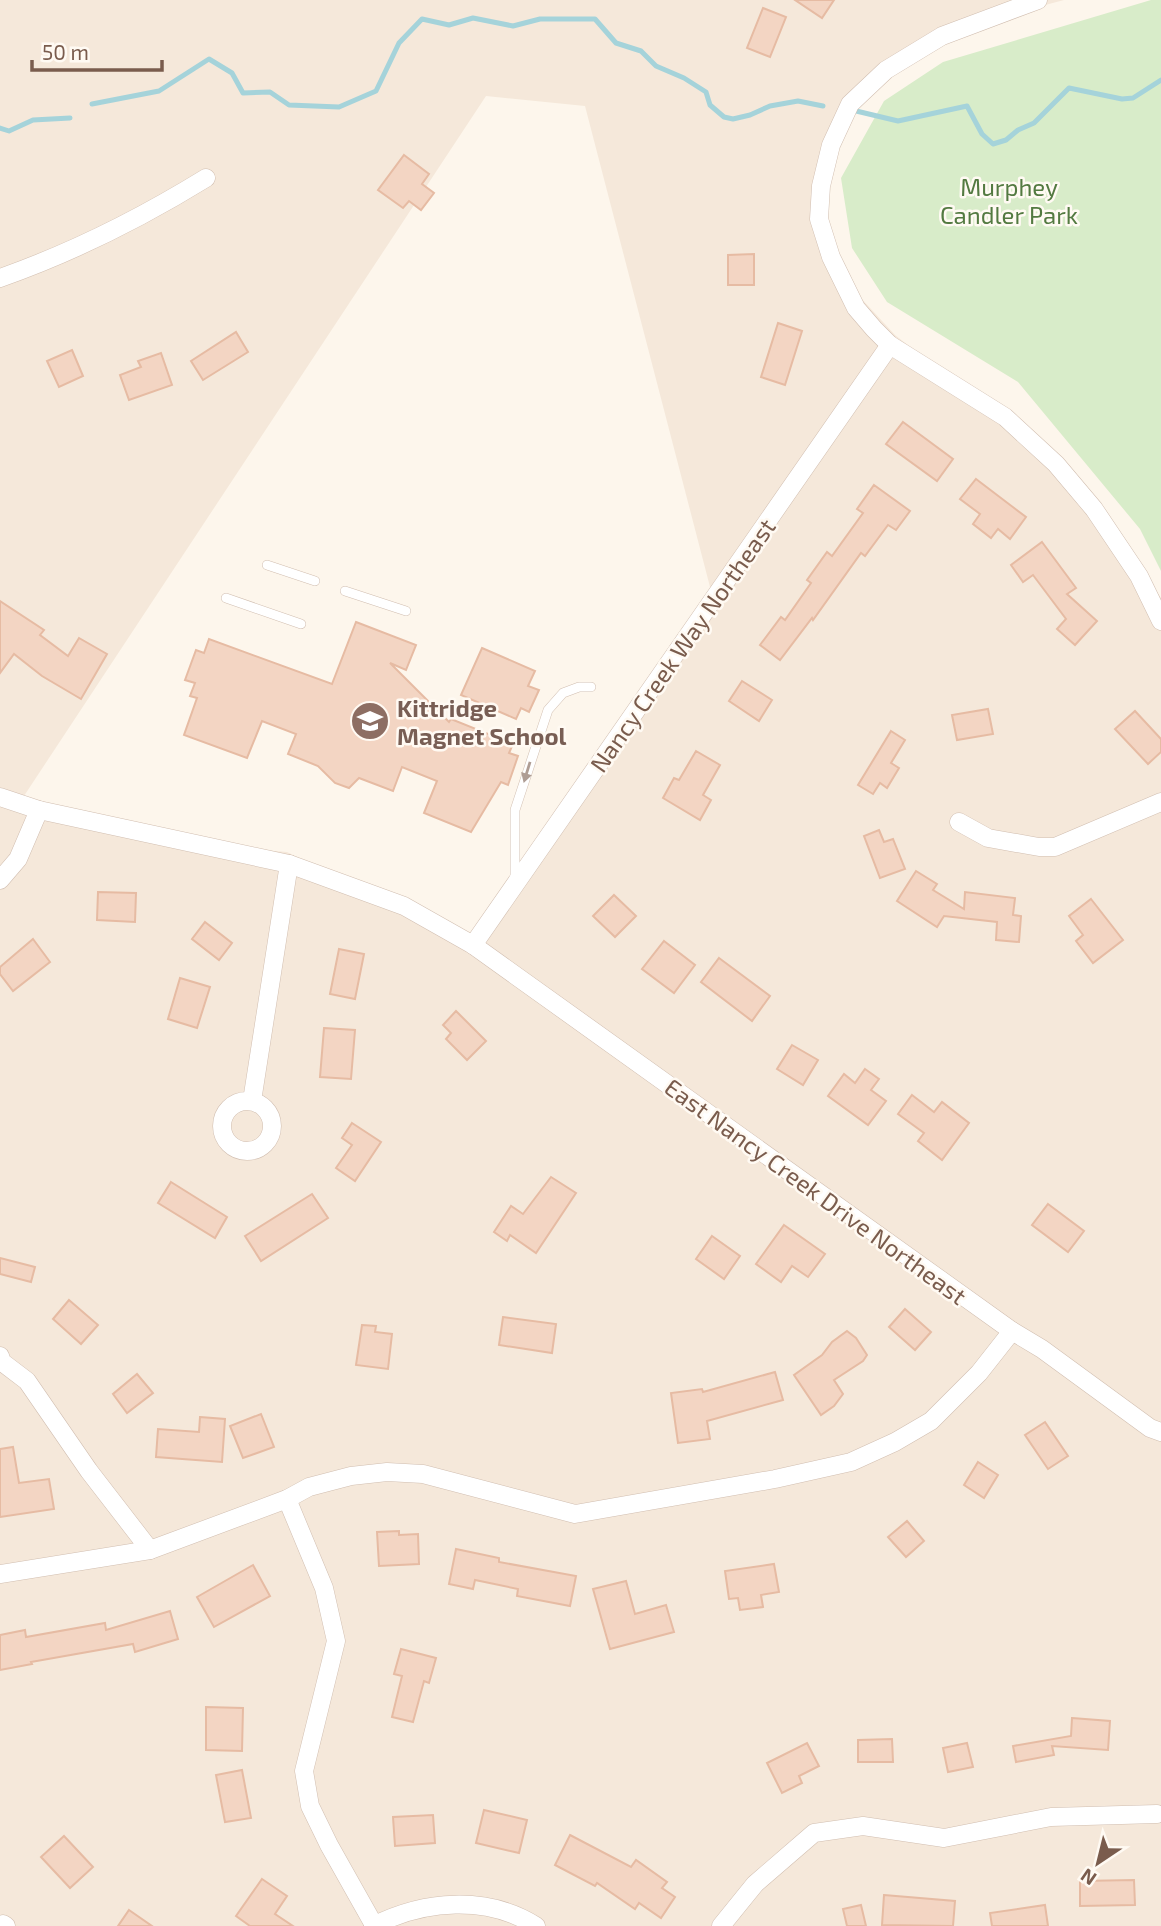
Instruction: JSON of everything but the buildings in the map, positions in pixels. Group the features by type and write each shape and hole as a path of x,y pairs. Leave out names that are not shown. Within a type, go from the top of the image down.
{"street":[{"path":"1038,0 942,36 886,70 850,104 831,145 821,186 818,219 831,257 856,308 890,345 1005,417 1056,464 1094,509 1139,576 1161,621"},
{"path":"0,278 124,224 164,204 206,178"},
{"name":"Nancy Creek Way Northeast","path":"473,945 890,345"},
{"path":"0,797 39,810 289,864 252,1101"},
{"path":"960,822 988,838 1038,847 1055,846 1161,802"},
{"path":"0,880 18,859 39,810"},
{"name":"East Nancy Creek Drive Northeast","path":"289,864 404,906 473,945 1012,1332 1042,1349 1150,1428 1161,1432"},
{"path":"0,1574 150,1550 287,1499 309,1487 351,1476 387,1472 423,1474 575,1514 775,1479 850,1462 895,1442 931,1420 979,1373 1012,1332"},
{"path":"1,1360 27,1381 89,1471 150,1550"},
{"path":"287,1499 324,1588 336,1641 304,1771 310,1806 374,1926 406,1911 462,1903 519,1915 536,1926"},
{"path":"721,1926 755,1884 814,1833 863,1826 944,1838 1051,1817 1157,1814"}],"lane":[{"path":"267,565 315,581"},
{"path":"345,591 406,611"},
{"path":"226,598 301,624"},
{"path":"514,888 515,810 548,710 563,693 579,687 591,687"}],"shaded area":[{"path":"0,0 1064,0 962,27 877,79 832,143 824,214 847,283 895,335 1025,437 1096,505 1161,598 1161,1926 0,1926","holes":["486,96 585,106 716,610 478,950 287,852 155,841 20,802"]}],"green space":[{"name":"Murphey Candler Park","path":"1151,0 1161,0 1161,571 1140,529 1018,382 887,302 852,248 841,178 884,101 943,62"}],"waterway":[{"path":"92,104 159,91 209,59 232,73 243,93 270,92 289,105 339,107 376,91 399,43 422,19 449,25 473,18 513,26 540,19 595,19 616,43 641,51 656,66 684,78 706,92 710,105 724,117 733,119 770,106 798,101 823,106"},
{"path":"852,110 898,121 967,106 982,134 993,144 1006,140 1018,130 1034,123 1069,88 1122,99 1133,98 1161,80"},
{"path":"0,128 9,131 33,120 70,118"}],"place":[{"name":"Kittridge Magnet School","path":"370,721"}]}
